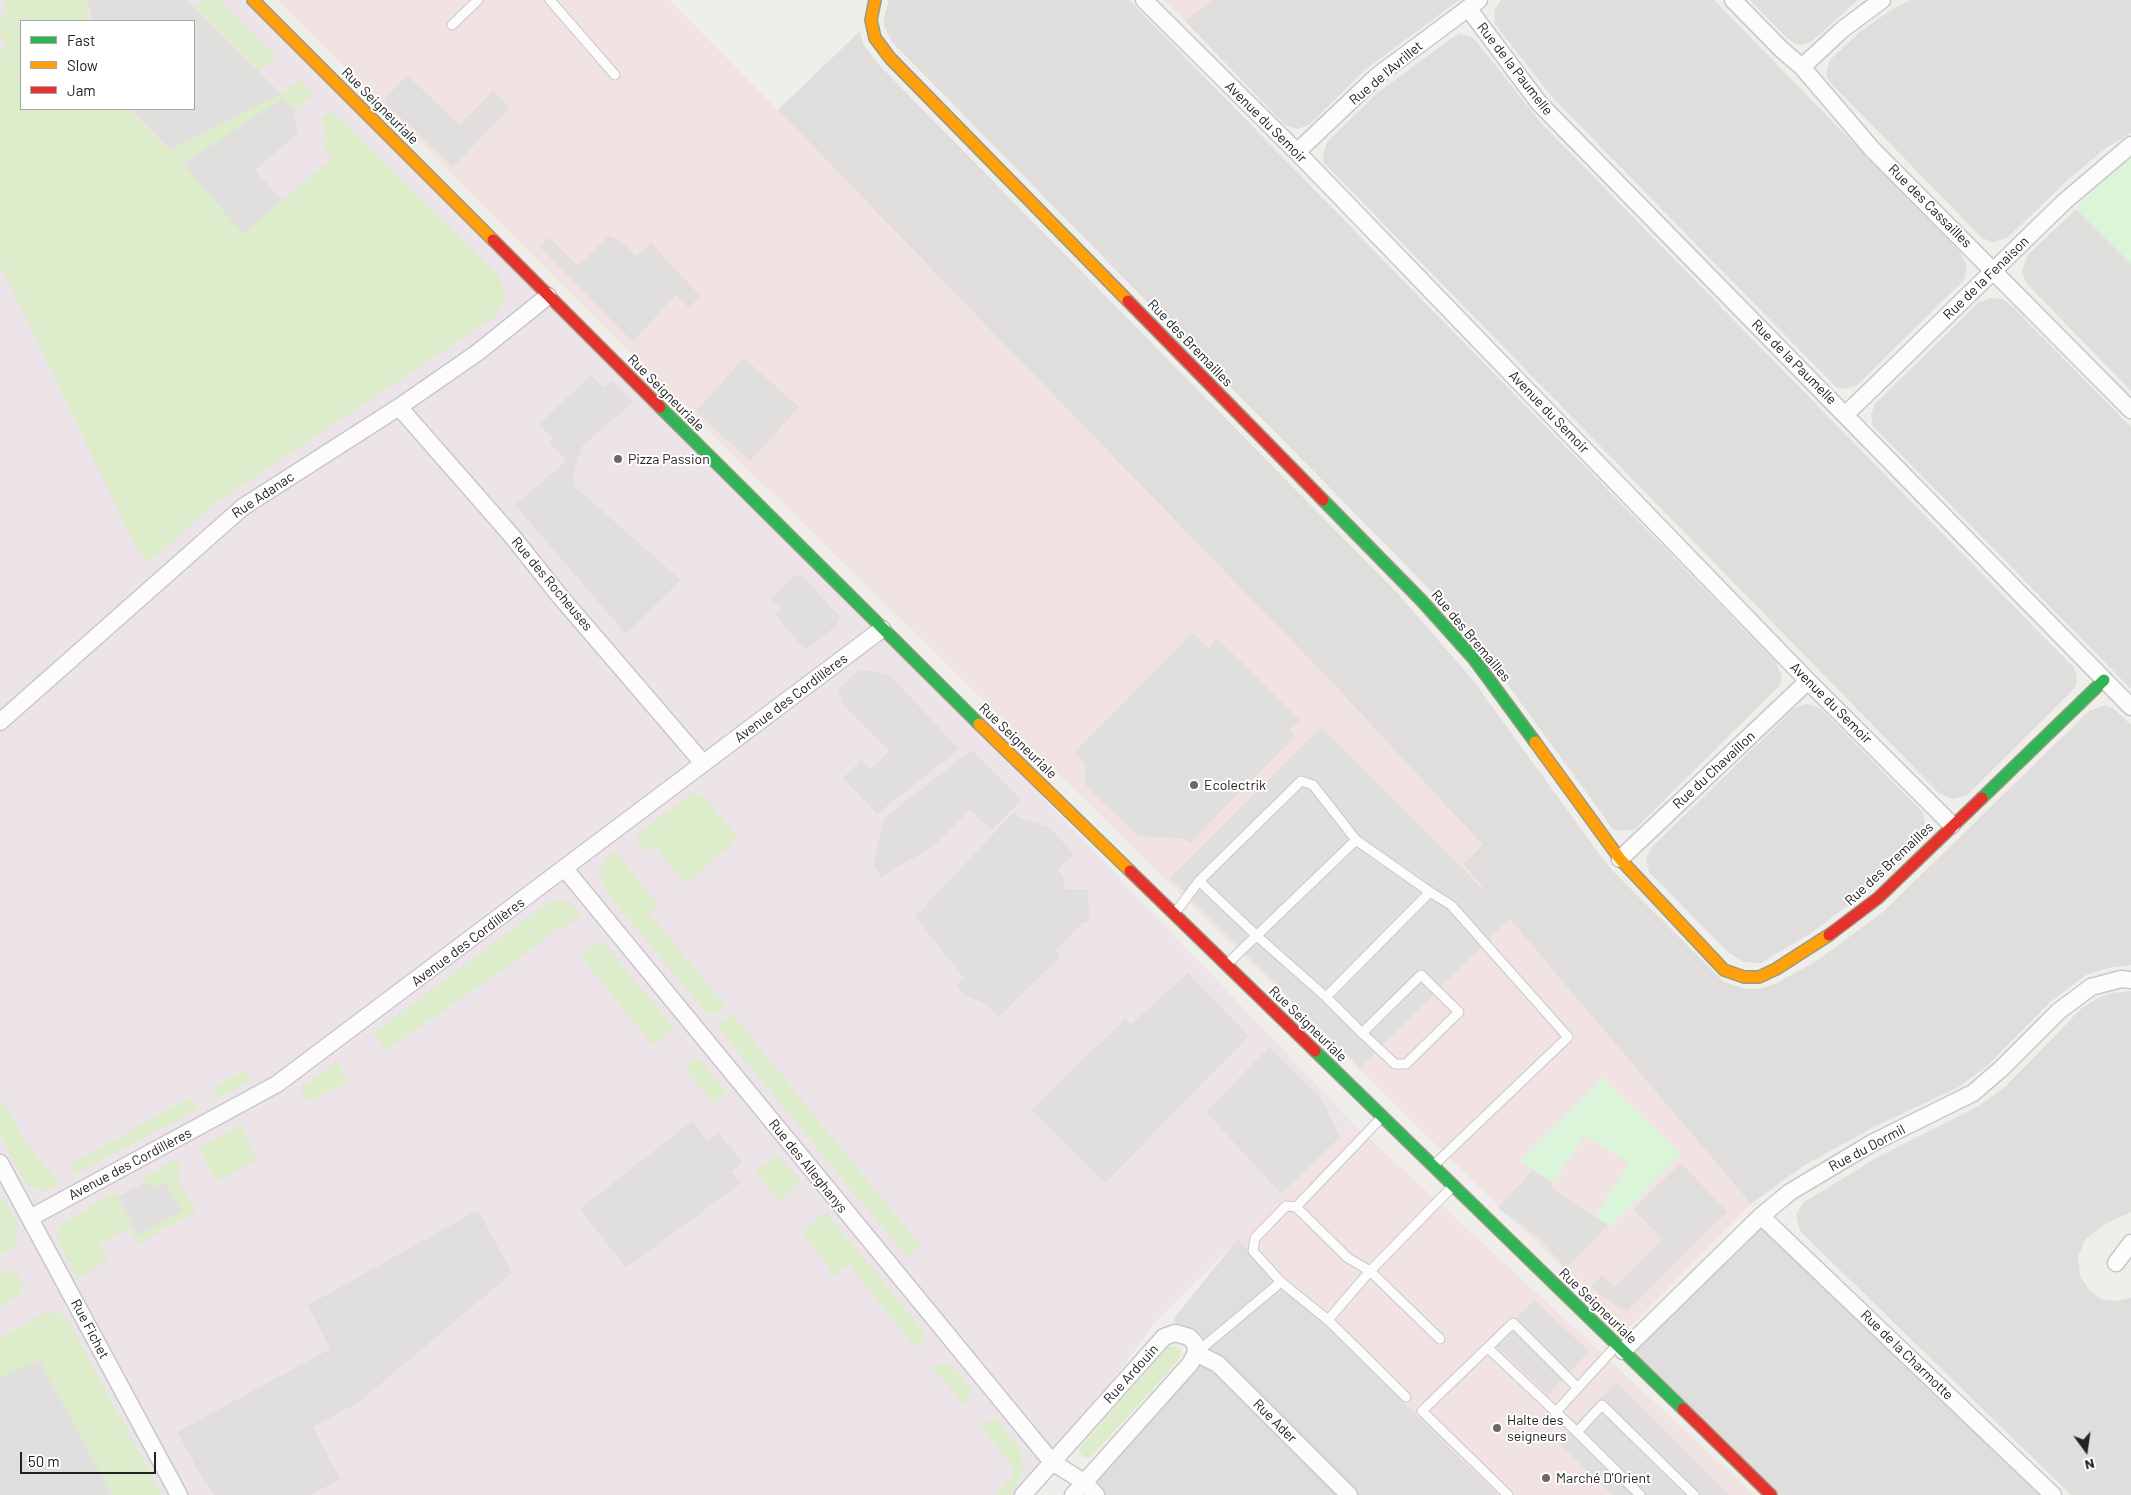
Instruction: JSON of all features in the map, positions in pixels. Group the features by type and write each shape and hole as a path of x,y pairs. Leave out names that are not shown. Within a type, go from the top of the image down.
{"street":[{"name":"Rue Seigneuriale","path":"253,0 882,629 1771,1495"},
{"name":"Rue des Bremailles","path":"875,0 871,20 875,38 890,58 1422,600 1474,659 1620,859 1724,970 1744,977 1759,977 1776,969 1834,932 1871,904 2104,680"},
{"name":"Avenue du Semoir","path":"1144,0 1297,152 1808,681 1952,825"},
{"name":"Rue des Cassailles","path":"1733,0 1781,49 1802,67 1872,149 2131,410"},
{"path":"1802,67 1843,29 1882,0"},
{"name":"Rue de l'Avrillet","path":"1297,152 1377,76 1474,4"},
{"name":"Rue de la Paumelle","path":"1474,4 1539,104 2131,707"},
{"name":"Rue de la Fenaison","path":"1845,415 2064,202 2131,145"},
{"name":"Rue Adanac","path":"0,722 184,556 243,507 399,407 477,352 548,296"},
{"name":"Rue des Rocheuses","path":"399,407 512,536 558,594 703,763"},
{"name":"Avenue des Cordillères","path":"30,1218 277,1084 882,629"},
{"name":"Rue du Chavaillon","path":"1620,859 1808,681"},
{"name":"Rue des Alleghanys","path":"565,869 1052,1462 1084,1482 1096,1495"},
{"name":"Rue du Dormil","path":"1620,1348 1761,1216 1790,1192 1872,1143 1973,1093 2002,1068 2059,1011 2090,988 2121,979 2131,980"},
{"name":"Rue Fichet","path":"0,1163 179,1495"},
{"name":"Rue de la Charmotte","path":"1761,1216 2053,1495"},
{"path":"2116,1263 2131,1244"},
{"name":"Rue Ardouin","path":"1023,1495 1164,1337 1175,1333 1184,1334 1195,1343 1196,1353"},
{"path":"1073,1495 1190,1364 1196,1353"},
{"name":"Rue Ader","path":"1196,1353 1218,1364 1349,1495"}],"lane":[{"path":"452,25 478,0"},
{"path":"550,0 615,75"},
{"path":"1174,914 1199,881 1301,781 1313,785 1356,840 1451,905 1568,1037 1433,1166"},
{"path":"1226,965 1356,840"},
{"path":"1199,881 1256,936 1326,997 1362,1033 1395,1064 1406,1064 1459,1012 1421,975 1362,1033"},
{"path":"1326,997 1430,892"},
{"path":"1296,1207 1382,1116"},
{"path":"1328,1320 1370,1271 1454,1186"},
{"path":"1406,1397 1328,1320 1281,1282 1254,1251 1256,1238 1286,1206 1296,1207 1348,1258 1370,1271 1440,1339"},
{"path":"1196,1353 1281,1282"},
{"path":"1508,1495 1422,1411 1513,1323 1578,1388"},
{"path":"1488,1348 1640,1495"},
{"path":"1555,1413 1620,1348"},
{"path":"1577,1432 1602,1405 1694,1495"}],"shaded area":[{"path":"0,0 253,0 882,629 1355,1125 1158,1319 1052,1462 1023,1495 0,1495"},
{"path":"87,0 187,0 281,94 170,150 132,110 195,110 195,20 93,20"},
{"path":"278,0 672,0 671,2 1330,680 1483,845 1463,864 1751,1204 1626,1331 728,450"},
{"path":"889,0 1129,0 1776,662 1782,677 1779,686 1635,829 1619,831 1613,829 1492,663 1441,601 892,42 884,26 884,18"},
{"path":"1164,0 1212,0 1185,21"},
{"path":"1212,0 1459,0 1365,70 1310,124 1298,129 1285,125 1185,21"},
{"path":"1501,0 1714,0 1960,252 1967,265 1964,280 1856,386 1842,389 1836,387 1552,97 1495,24 1494,11"},
{"path":"1750,0 1858,0 1812,41 1796,44 1787,38"},
{"path":"1910,0 2131,0 2131,133 2106,148 2071,177 2007,238 1993,242 1982,238 1829,81 1826,74 1829,61 1860,32 1891,10"},
{"path":"860,31 863,44 879,65 1399,595 1472,679 1608,866 1724,982 1747,989 1758,989 1775,984 1818,960 1884,911 2089,711 2106,705 2114,709 2131,725 2131,965 2108,968 2086,975 2049,1003 1987,1066 1957,1088 1876,1126 1803,1166 1751,1204 1462,863 1482,845 778,110"},
{"path":"1459,34 1472,37 1476,41 1541,123 2074,668 2077,676 2076,685 2072,691 1967,795 1953,799 1940,794 1324,163 1323,155 1327,142 1376,94"},
{"path":"407,75 460,125 493,91 510,107 453,167 383,101"},
{"path":"283,98 294,111 298,133 255,170 282,201 243,234 184,164"},
{"path":"2076,209 2131,264 2131,391 2027,284 2024,277 2022,270 2028,255"},
{"path":"608,236 620,241 637,256 651,243 700,296 689,308 675,295 633,342 540,247 549,237 578,266"},
{"path":"1990,298 2003,299 2013,307 2131,427 2131,689 1873,426 1871,414 1875,404 1978,303"},
{"path":"744,358 799,407 750,461 696,411"},
{"path":"591,375 603,387 612,381 633,402 583,445 574,472 574,486 681,580 626,634 515,505 562,465 565,458 549,443 553,438 539,424"},
{"path":"793,576 803,577 841,618 837,621 839,624 805,650 775,614 782,606 770,600"},
{"path":"1192,633 1208,648 1217,638 1300,720 1290,730 1295,736 1190,843 1184,839 1138,836 1086,786 1084,763 1074,753"},
{"path":"860,669 890,675 959,749 877,814 843,778 861,760 871,770 889,751 844,706 838,690"},
{"path":"1806,704 1820,708 1923,812 1926,829 1924,837 1869,890 1810,934 1761,963 1743,962 1729,953 1649,872 1646,858 1653,846 1795,708"},
{"path":"1321,728 1511,917 1360,1068 1170,878"},
{"path":"972,750 1022,800 992,830 970,810 932,848 895,868 882,878 873,865 884,818"},
{"path":"1014,812 1020,818 1049,827 1074,854 1057,870 1063,876 1065,889 1088,889 1089,921 1082,923 1056,951 1060,957 998,1018 988,1005 965,996 956,985 964,978 915,917"},
{"path":"1188,973 1249,1036 1105,1183 1031,1110 1125,1019 1131,1024"},
{"path":"2131,991 2131,1212 2103,1225 2085,1240 2078,1257 2080,1276 2089,1290 2101,1299 2114,1301 2131,1298 2131,1495 2071,1495 1800,1231 1796,1215 1803,1203 1876,1158 1977,1107 2005,1087 2081,1009 2098,998 2112,993"},
{"path":"1269,1047 1321,1098 1340,1137 1281,1194 1206,1112"},
{"path":"692,1121 708,1141 719,1133 742,1162 731,1172 741,1183 626,1268 580,1209"},
{"path":"1355,1125 1755,1495 1498,1495 1238,1239"},
{"path":"1681,1163 1727,1212 1627,1311 1602,1296 1592,1286 1602,1275 1615,1287 1663,1240 1634,1208"},
{"path":"1533,1170 1553,1183 1550,1187 1608,1225 1566,1268 1539,1238 1498,1208"},
{"path":"145,1182 147,1185 156,1187 165,1182 182,1211 138,1235 118,1197"},
{"path":"478,1210 512,1273 359,1402 313,1427 340,1479 311,1495 215,1495 204,1481 177,1432 330,1349 308,1305"},
{"path":"1761,1216 2053,1495 1771,1495 1623,1351"},
{"path":"1238,1239 1498,1495 1073,1495 1196,1353 1175,1333 1175,1317"},
{"path":"1534,1300 1589,1351 1548,1395 1493,1343"},
{"path":"39,1360 112,1495 0,1495 0,1378"},
{"path":"1616,1383 1730,1495 1612,1495 1558,1442"}],"green space":[{"path":"5,0 86,0 89,20 20,20 20,110 130,110 169,150 281,94 299,79 312,92 311,96 294,111 283,98 184,164 243,233 332,158 321,144 328,138 321,119 331,110 500,277 506,299 494,317 213,505 151,561 147,561 137,550 2,268 0,268 0,50 6,48 0,34 0,18 8,15 3,4"},
{"path":"201,0 219,0 277,57 258,71 195,8"},
{"path":"2131,156 2131,264 2076,209 2117,167"},
{"path":"693,792 705,798 735,833 735,838 734,842 685,884 657,849 646,850 635,836"},
{"path":"615,851 658,905 649,913 726,1006 715,1015 707,1014 604,889 600,876 601,868 605,859"},
{"path":"559,899 572,904 581,915 568,926 556,929 518,960 386,1050 374,1033 546,904"},
{"path":"601,940 675,1029 653,1046 581,956"},
{"path":"732,1014 921,1246 907,1257 720,1030 720,1023"},
{"path":"698,1057 727,1092 714,1104 686,1071 687,1066"},
{"path":"338,1061 348,1082 308,1102 300,1089"},
{"path":"245,1070 250,1080 218,1099 213,1088"},
{"path":"1602,1078 1681,1154 1610,1227 1595,1216 1629,1163 1584,1135 1553,1183 1520,1162"},
{"path":"188,1098 193,1099 198,1109 75,1175 71,1164"},
{"path":"0,1099 6,1105 25,1141 60,1184 43,1191 33,1189 26,1184 0,1136"},
{"path":"241,1125 257,1160 217,1181 199,1148"},
{"path":"778,1154 800,1181 779,1202 756,1172"},
{"path":"177,1159 183,1171 176,1175 196,1212 138,1244 129,1228 100,1244 108,1261 78,1279 58,1242 56,1234 61,1224 115,1192 138,1235 181,1212 165,1182 156,1187 147,1185 143,1177"},
{"path":"0,1193 19,1227 14,1247 2,1255 0,1252"},
{"path":"826,1212 925,1333 917,1349 849,1265 836,1275 830,1275 829,1266 801,1233"},
{"path":"5,1270 18,1275 24,1286 19,1295 0,1306 0,1273"},
{"path":"44,1313 59,1313 68,1320 162,1495 112,1495 39,1360 0,1378 0,1338"},
{"path":"1173,1346 1181,1350 1178,1361 1091,1457 1083,1458 1079,1450 1081,1446 1168,1347"},
{"path":"951,1364 972,1389 965,1406 931,1366"},
{"path":"997,1419 1020,1448 1022,1455 1023,1474 1011,1495 996,1495 1012,1477 1012,1467 980,1424"}],"traffic: fast":[{"path":"660,407 979,724"},
{"path":"1323,500 1422,601 1474,659 1535,742"},
{"path":"1982,798 2104,680"},
{"path":"1315,1051 1683,1409"}],"traffic: slow":[{"path":"253,0 493,240"},
{"path":"875,0 871,20 875,38 890,58 1128,301"},
{"path":"979,724 1130,871"},
{"path":"1535,742 1620,859 1724,970 1744,977 1759,977 1776,969 1829,935"}],"traffic: jam":[{"path":"493,240 660,407"},
{"path":"1128,301 1323,500"},
{"path":"1829,935 1878,898 1982,798"},
{"path":"1130,871 1315,1051"},
{"path":"1683,1409 1771,1495"}],"place":[{"name":"Pizza Passion","path":"618,459"},
{"name":"Ecolectrik","path":"1194,785"},
{"name":"Halte des seigneurs","path":"1497,1428"},
{"name":"Marché D'Orient","path":"1546,1478"}]}
